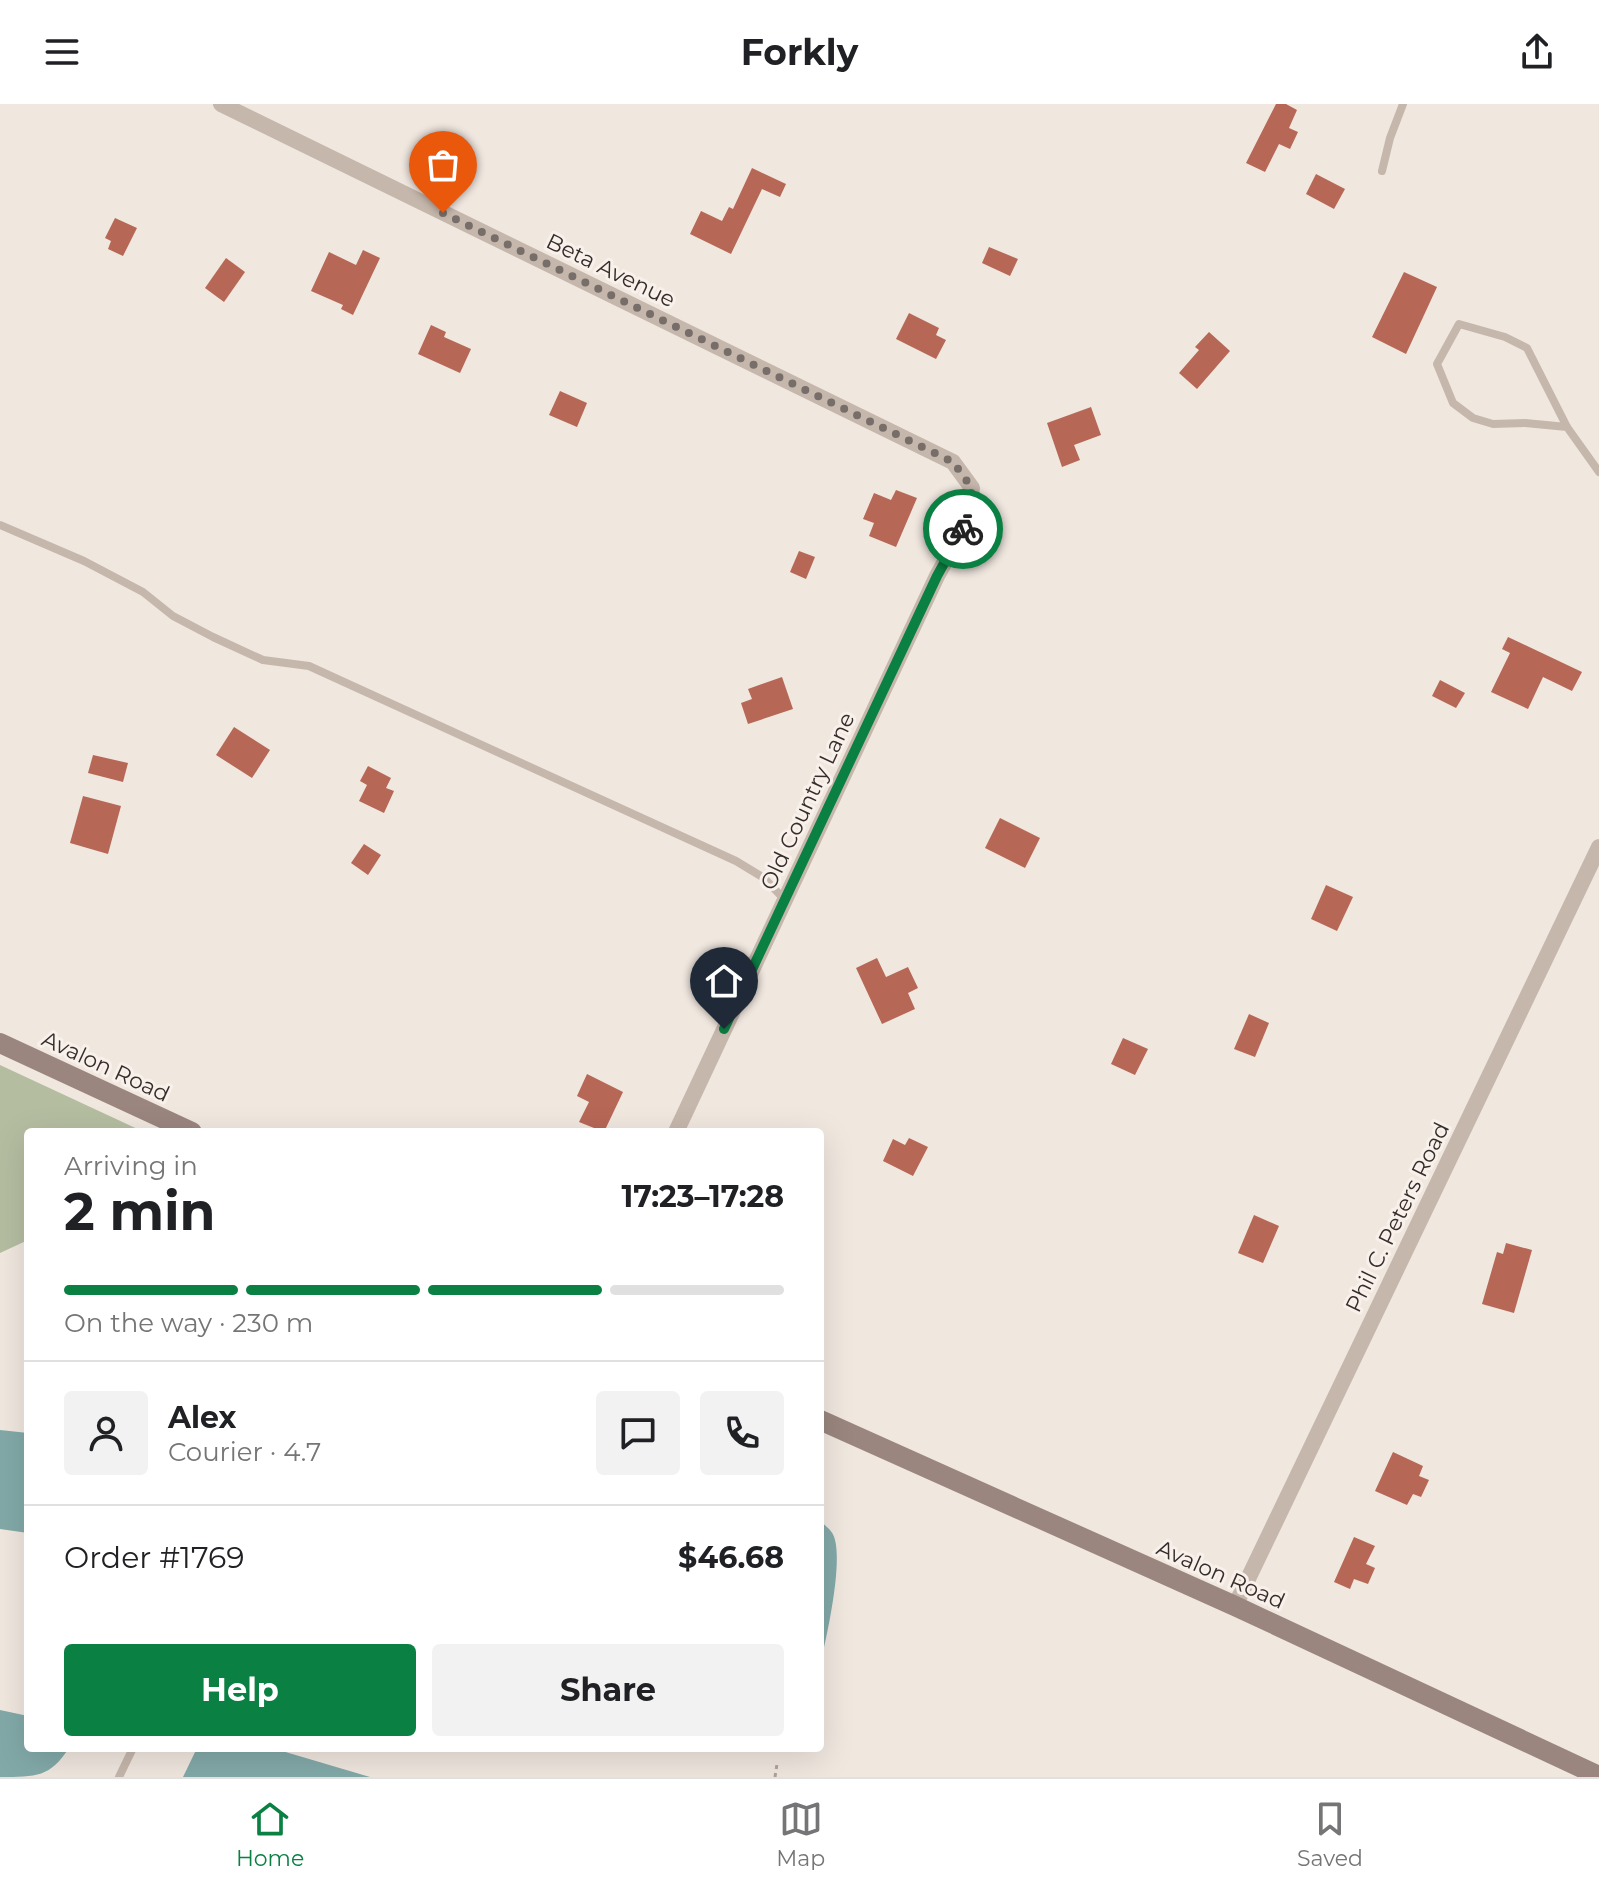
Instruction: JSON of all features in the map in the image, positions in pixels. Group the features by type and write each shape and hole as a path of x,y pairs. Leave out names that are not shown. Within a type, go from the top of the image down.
{"main road":[{"name":"Avalon Road","path":"0,1043 183,1128"},
{"name":"Avalon Road","path":"824,1422 1235,1606 1599,1776"}],"street":[{"name":"Beta Avenue","path":"221,104 953,462 972,488"},
{"name":"Old Country Lane","path":"678,1128 937,576 967,522 972,488"},
{"name":"Phil C. Peters Road","path":"1235,1606 1599,847"}],"lane":[{"path":"1382,171 1403,104"},
{"path":"1567,427 1493,424 1473,418 1453,403 1437,364 1459,324 1505,337 1527,348 1567,427 1599,472"},
{"path":"0,525 84,561 143,592 173,616 225,643 263,660 309,666 736,861 764,878 785,900"},
{"path":"119,1777 131,1752"}],"path":[{"path":"775,1777 777,1764"}],"green space":[{"path":"0,1065 135,1128 24,1128 24,1242 0,1253"}],"water":[{"path":"0,1430 24,1433 24,1532 0,1529"},
{"path":"824,1525 833,1534 837,1552 833,1602 824,1646"},
{"path":"0,1710 24,1715 24,1752 66,1752 49,1770 24,1777 0,1777"},
{"path":"195,1752 286,1752 370,1777 183,1777"}],"building":[{"path":"1276,104 1286,104 1297,110 1289,128 1298,132 1290,149 1279,144 1265,172 1246,163"},
{"path":"752,168 786,184 780,197 762,189 731,254 690,234 701,211 722,221 729,207 733,209"},
{"path":"1316,174 1345,189 1334,209 1306,194"},
{"path":"115,218 137,228 123,256 108,249 111,241 105,238"},
{"path":"989,247 1018,259 1010,276 982,263"},
{"path":"363,250 380,258 353,315 341,309 343,305 311,291 329,252 356,265"},
{"path":"226,258 245,272 224,302 205,288"},
{"path":"1404,272 1437,287 1406,354 1372,337"},
{"path":"909,313 939,328 936,335 946,340 936,359 896,339"},
{"path":"431,325 446,332 444,337 471,349 460,373 418,354"},
{"path":"1209,332 1230,351 1197,389 1179,373 1199,350 1195,347"},
{"path":"560,391 587,403 577,427 549,415"},
{"path":"1091,407 1101,435 1074,445 1080,460 1062,467 1047,423"},
{"path":"896,490 917,498 896,547 869,536 874,523 863,519 874,493 891,500"},
{"path":"799,551 815,557 806,579 790,572"},
{"path":"1508,637 1582,672 1572,691 1543,677 1528,709 1491,692 1510,653 1502,649"},
{"path":"782,677 793,709 748,724 741,703 752,699 748,689"},
{"path":"1440,680 1465,693 1456,708 1432,696"},
{"path":"234,727 270,750 252,778 216,755"},
{"path":"93,755 128,763 123,782 88,773"},
{"path":"368,766 391,778 386,788 394,791 384,813 359,801 367,785 360,781"},
{"path":"83,796 121,806 108,854 70,843"},
{"path":"1000,818 1040,838 1025,868 985,848"},
{"path":"364,844 381,855 368,875 351,863"},
{"path":"1326,885 1353,897 1337,931 1311,919"},
{"path":"877,958 886,977 908,967 918,988 908,993 915,1009 882,1024 856,968"},
{"path":"1249,1014 1269,1023 1255,1057 1234,1049"},
{"path":"1123,1038 1148,1049 1135,1075 1111,1064"},
{"path":"587,1074 623,1092 606,1128 594,1128 579,1122 589,1102 577,1096"},
{"path":"909,1138 928,1147 913,1176 883,1161 893,1139 905,1145"},
{"path":"1254,1215 1279,1226 1263,1263 1238,1253"},
{"path":"1506,1243 1532,1250 1514,1313 1482,1304 1497,1252 1503,1254"},
{"path":"1393,1452 1423,1466 1419,1476 1429,1480 1421,1497 1413,1494 1407,1505 1375,1491"},
{"path":"1354,1537 1375,1546 1366,1564 1375,1568 1368,1584 1354,1579 1350,1589 1334,1582"}],"way so far":[{"path":"443,213 953,462 972,488 967,522 963,529"}],"route":[{"path":"724,1029 937,576 963,529"}]}
